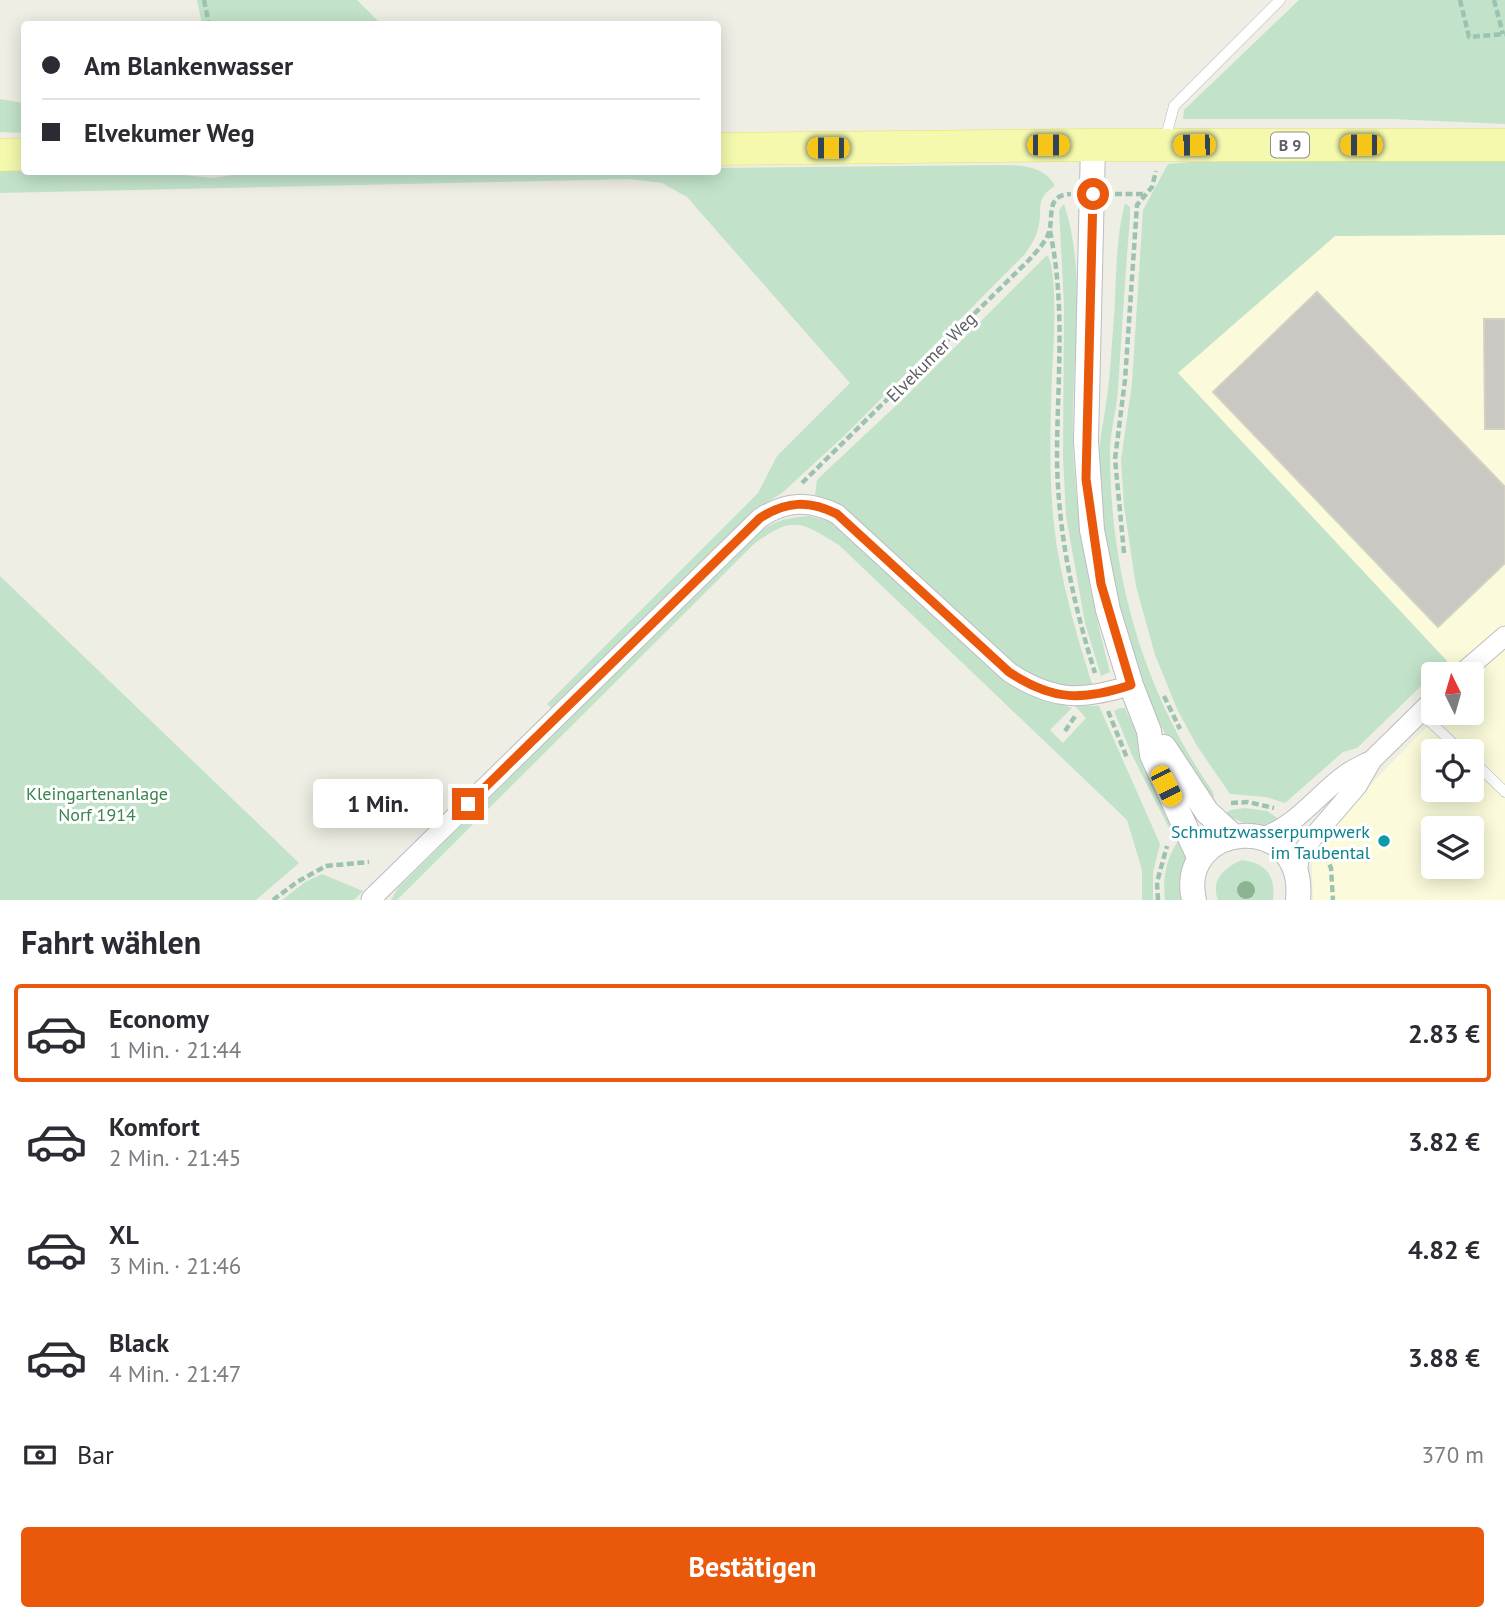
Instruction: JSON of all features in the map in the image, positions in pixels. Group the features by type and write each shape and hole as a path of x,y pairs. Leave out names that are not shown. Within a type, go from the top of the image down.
{"main road":[{"name":"B 9","path":"721,149 1505,145"},
{"path":"0,155 21,155"}],"street":[{"path":"1093,145 1086,479 1101,584 1131,685 1149,731 1152,755 1200,859"},
{"path":"371,899 760,518 776,508 808,504 821,506 837,514 1009,672 1027,684 1050,694 1073,697 1096,696 1131,685"},
{"path":"1475,662 1505,636"},
{"path":"1298,900 1297,871 1300,856 1357,786 1372,760 1421,712"},
{"path":"1149,731 1165,749 1207,812 1233,836"},
{"path":"1263,837 1276,832 1296,818 1346,774 1372,760"},
{"path":"1194,900 1191,890 1200,859 1213,844 1233,836 1246,834 1263,837 1278,845 1297,871"}],"lane":[{"path":"1163,145 1174,106 1280,0"},
{"path":"1441,725 1452,739"},
{"path":"1484,772 1505,792"}],"path":[{"path":"204,0 208,21"},
{"path":"1460,0 1469,37 1504,34 1493,0"},
{"path":"1124,555 1115,459 1125,380 1137,205 1152,187 1163,145"},
{"name":"Elvekumer Weg","path":"776,508 1029,260 1050,231 1051,208 1063,194"},
{"path":"1162,692 1183,734"},
{"path":"273,900 297,881 326,866 369,862"}],"shaded area":[{"path":"1505,235 1505,900 1313,900 1311,846 1428,725 1484,725 1484,662 1448,662 1178,373 1335,236"}],"green space":[{"path":"197,0 357,0 378,21 201,21"},
{"path":"1299,0 1505,0 1505,124 1391,119 1183,119 1184,110"},
{"path":"0,99 21,102 21,133 0,132"},
{"path":"1505,160 1505,235 1335,236 1178,373 1447,661 1421,662 1421,686 1357,748 1343,752 1285,803 1266,797 1230,794 1197,746 1178,711 1155,655 1136,586 1124,506 1121,460 1132,383 1143,210 1168,164"},
{"path":"1006,165 1040,171 1055,186 1042,200 1037,232 1025,254 845,435 706,557 551,708 547,704 758,493 777,456 850,383 687,197 662,183 630,179 0,193 0,171 21,171 21,175 183,175 213,178 232,175 721,175 721,168"},
{"path":"1125,203 1130,207 1130,219 1117,397 1110,448 1117,546 1125,590 1150,674 1168,715 1213,792 1214,797 1209,801 1181,762 1147,694 1121,617 1105,538 1100,499 1099,455 1109,377 1119,234"},
{"path":"1064,204 1071,231 1077,289 1074,467 1084,556 1110,672 1101,676 1085,623 1066,516 1063,458 1064,305 1059,210"},
{"path":"1047,255 1051,263 1054,294 1050,443 1055,531 1069,604 1093,687 1077,689 1031,678 843,509 815,495 817,480 900,402"},
{"path":"809,516 829,521 846,532 1003,677 1028,694 1072,708 1050,730 1063,743 1086,718 1074,705 1099,706 1160,844 1153,872 1153,900 1142,900 1142,870 1127,820 839,545 805,527 788,525 755,543 397,900 391,900 398,888 751,539 777,522"},
{"name":"Kleingartenanlage Norf 1914","path":"0,576 299,863 256,900 0,900"},
{"path":"1125,708 1178,826 1171,832 1132,755 1114,711"},
{"path":"1245,808 1267,811 1280,820 1259,825 1238,821 1224,814 1230,810"},
{"path":"1182,836 1187,856 1181,900 1165,900 1167,866"},
{"path":"1242,860 1257,864 1268,872 1273,884 1273,900 1218,900 1216,886 1221,875"},
{"path":"322,874 363,891 354,900 282,900 305,882"}],"building":[{"path":"1317,292 1505,487 1505,563 1438,627 1213,392"},
{"path":"1484,319 1505,319 1505,429 1485,429"}],"place":[{"name":"Schmutzwasserpumpwerk im Taubental","path":"1384,841"}],"route":[{"path":"468,804 760,518 776,508 792,504 821,506 837,514 1009,672 1027,684 1050,694 1073,697 1096,696 1131,685 1101,584 1086,479 1093,194"}]}
